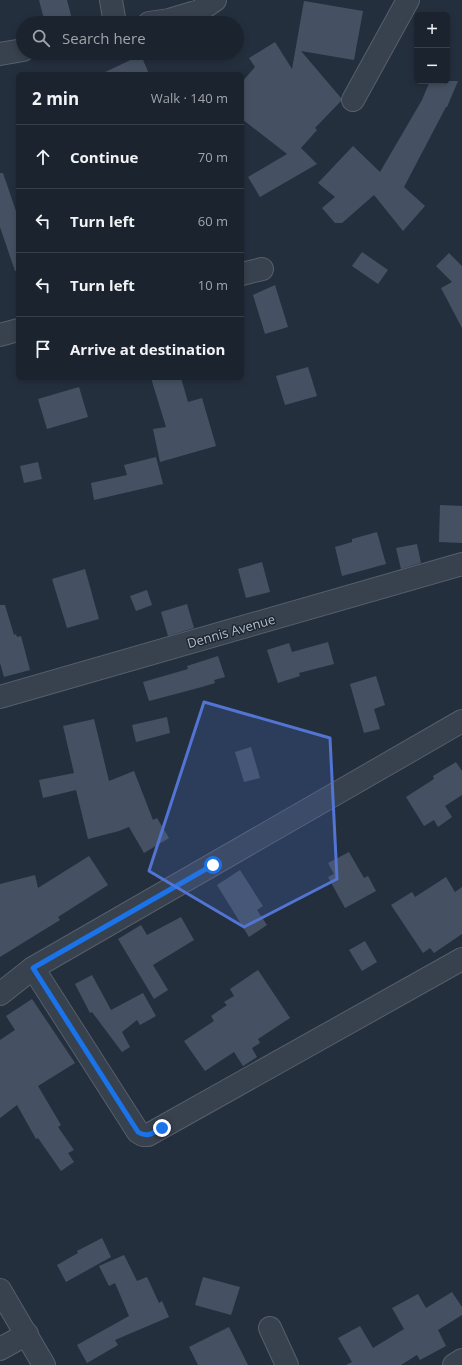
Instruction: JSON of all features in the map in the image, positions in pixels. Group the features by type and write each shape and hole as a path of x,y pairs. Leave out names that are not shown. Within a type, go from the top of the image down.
{"street":[{"path":"111,0 114,16"},
{"path":"182,16 198,11 216,0"},
{"path":"353,100 408,0"},
{"path":"0,54 16,51"},
{"path":"0,335 16,331"},
{"name":"Dennis Avenue","path":"0,698 462,564"},
{"path":"0,994 33,968 462,721"},
{"path":"33,968 138,1132 143,1135 148,1135 462,959"},
{"path":"0,1290 44,1365"},
{"path":"270,1328 287,1365"},
{"path":"0,1349 27,1334"},
{"path":"454,1365 462,1360"}],"highlighted area":[{"path":"204,702 330,738 337,879 244,927 149,871"}],"building":[{"path":"39,0 67,0 71,16 43,16"},
{"path":"304,1 363,11 354,60 301,51 341,98 341,101 315,128 317,130 301,148 317,164 260,197 248,177 287,154 244,121 244,80 255,67 249,58 275,42 292,69"},
{"path":"130,60 143,60 148,72 105,72"},
{"path":"450,81 458,81 447,107 404,187 425,206 403,231 374,195 342,223 335,223 322,208 335,197 318,183 353,146 380,172 422,100 429,84 450,84"},
{"path":"0,173 3,173 16,211 16,271 0,227"},
{"path":"362,252 388,270 378,284 352,266"},
{"path":"449,253 462,266 462,328 441,288 452,282 436,266"},
{"path":"275,285 288,327 265,334 253,295"},
{"path":"308,367 317,396 285,405 276,376"},
{"path":"152,380 182,380 188,402 202,398 216,446 160,462 153,429 166,427"},
{"path":"79,387 88,417 47,429 38,399"},
{"path":"156,457 163,484 94,500 91,483 127,475 124,465"},
{"path":"38,462 42,479 24,483 20,466"},
{"path":"440,505 462,506 462,543 439,542"},
{"path":"377,532 386,564 342,576 335,547 352,542 352,539"},
{"path":"417,544 421,563 401,569 396,548"},
{"path":"262,562 270,592 246,598 238,569"},
{"path":"85,569 99,619 67,628 52,579"},
{"path":"147,590 152,605 136,611 130,596"},
{"path":"187,604 194,628 168,636 161,612"},
{"path":"0,605 5,605 14,635 16,634 17,637 21,636 30,670 4,677 0,663"},
{"path":"328,642 334,664 299,673 300,676 278,683 267,650 289,643 292,652"},
{"path":"218,656 225,677 214,680 215,683 149,701 143,682 188,669 187,666"},
{"path":"376,676 385,705 374,709 380,729 364,733 350,684"},
{"path":"167,717 170,733 136,742 132,725"},
{"path":"94,719 109,781 134,771 153,820 157,818 169,838 144,853 129,827 88,839 76,790 43,798 39,780 74,773 63,726"},
{"path":"251,747 260,778 244,782 235,752"},
{"path":"456,762 462,771 462,795 445,806 452,817 438,827 434,820 424,826 406,797 434,779 433,776"},
{"path":"349,852 364,878 368,876 376,891 345,908 328,877 334,874 328,863"},
{"path":"89,856 108,885 58,917 60,920 0,957 0,884 35,875 38,888"},
{"path":"240,870 263,906 257,910 267,925 249,937 217,885"},
{"path":"446,877 455,892 462,887 462,934 434,953 430,948 423,953 391,905 412,892 415,897"},
{"path":"181,917 194,940 153,965 168,990 154,999 118,939 141,925 147,935"},
{"path":"365,941 377,962 362,971 349,950"},
{"path":"258,970 290,1018 258,1039 260,1043 252,1048 257,1057 243,1066 234,1052 205,1071 184,1041 214,1021 211,1016 227,1005 224,1002 234,996 230,989"},
{"path":"92,975 111,1010 143,993 156,1016 140,1025 137,1020 122,1032 130,1047 122,1052 92,1012 90,1013 75,984"},
{"path":"32,999 75,1063 38,1086 61,1125 58,1127 74,1150 68,1153 74,1162 61,1171 38,1138 36,1139 17,1105 0,1118 0,1040 15,1030 6,1016"},
{"path":"102,1238 111,1257 66,1282 57,1265 78,1253 77,1251"},
{"path":"124,1255 137,1281 147,1277 159,1303 162,1301 169,1317 115,1340 118,1345 87,1363 77,1345 129,1316 115,1283 109,1286 99,1266"},
{"path":"203,1277 240,1287 231,1315 195,1305"},
{"path":"452,1292 462,1307 462,1315 438,1330 446,1346 420,1360 417,1355 401,1365 346,1365 352,1362 338,1338 360,1326 373,1348 404,1329 392,1308 418,1294 426,1308"},
{"path":"229,1327 248,1365 198,1365 189,1347"}],"route":[{"path":"162,1128 148,1135 143,1135 138,1132 33,968 213,865"}]}
